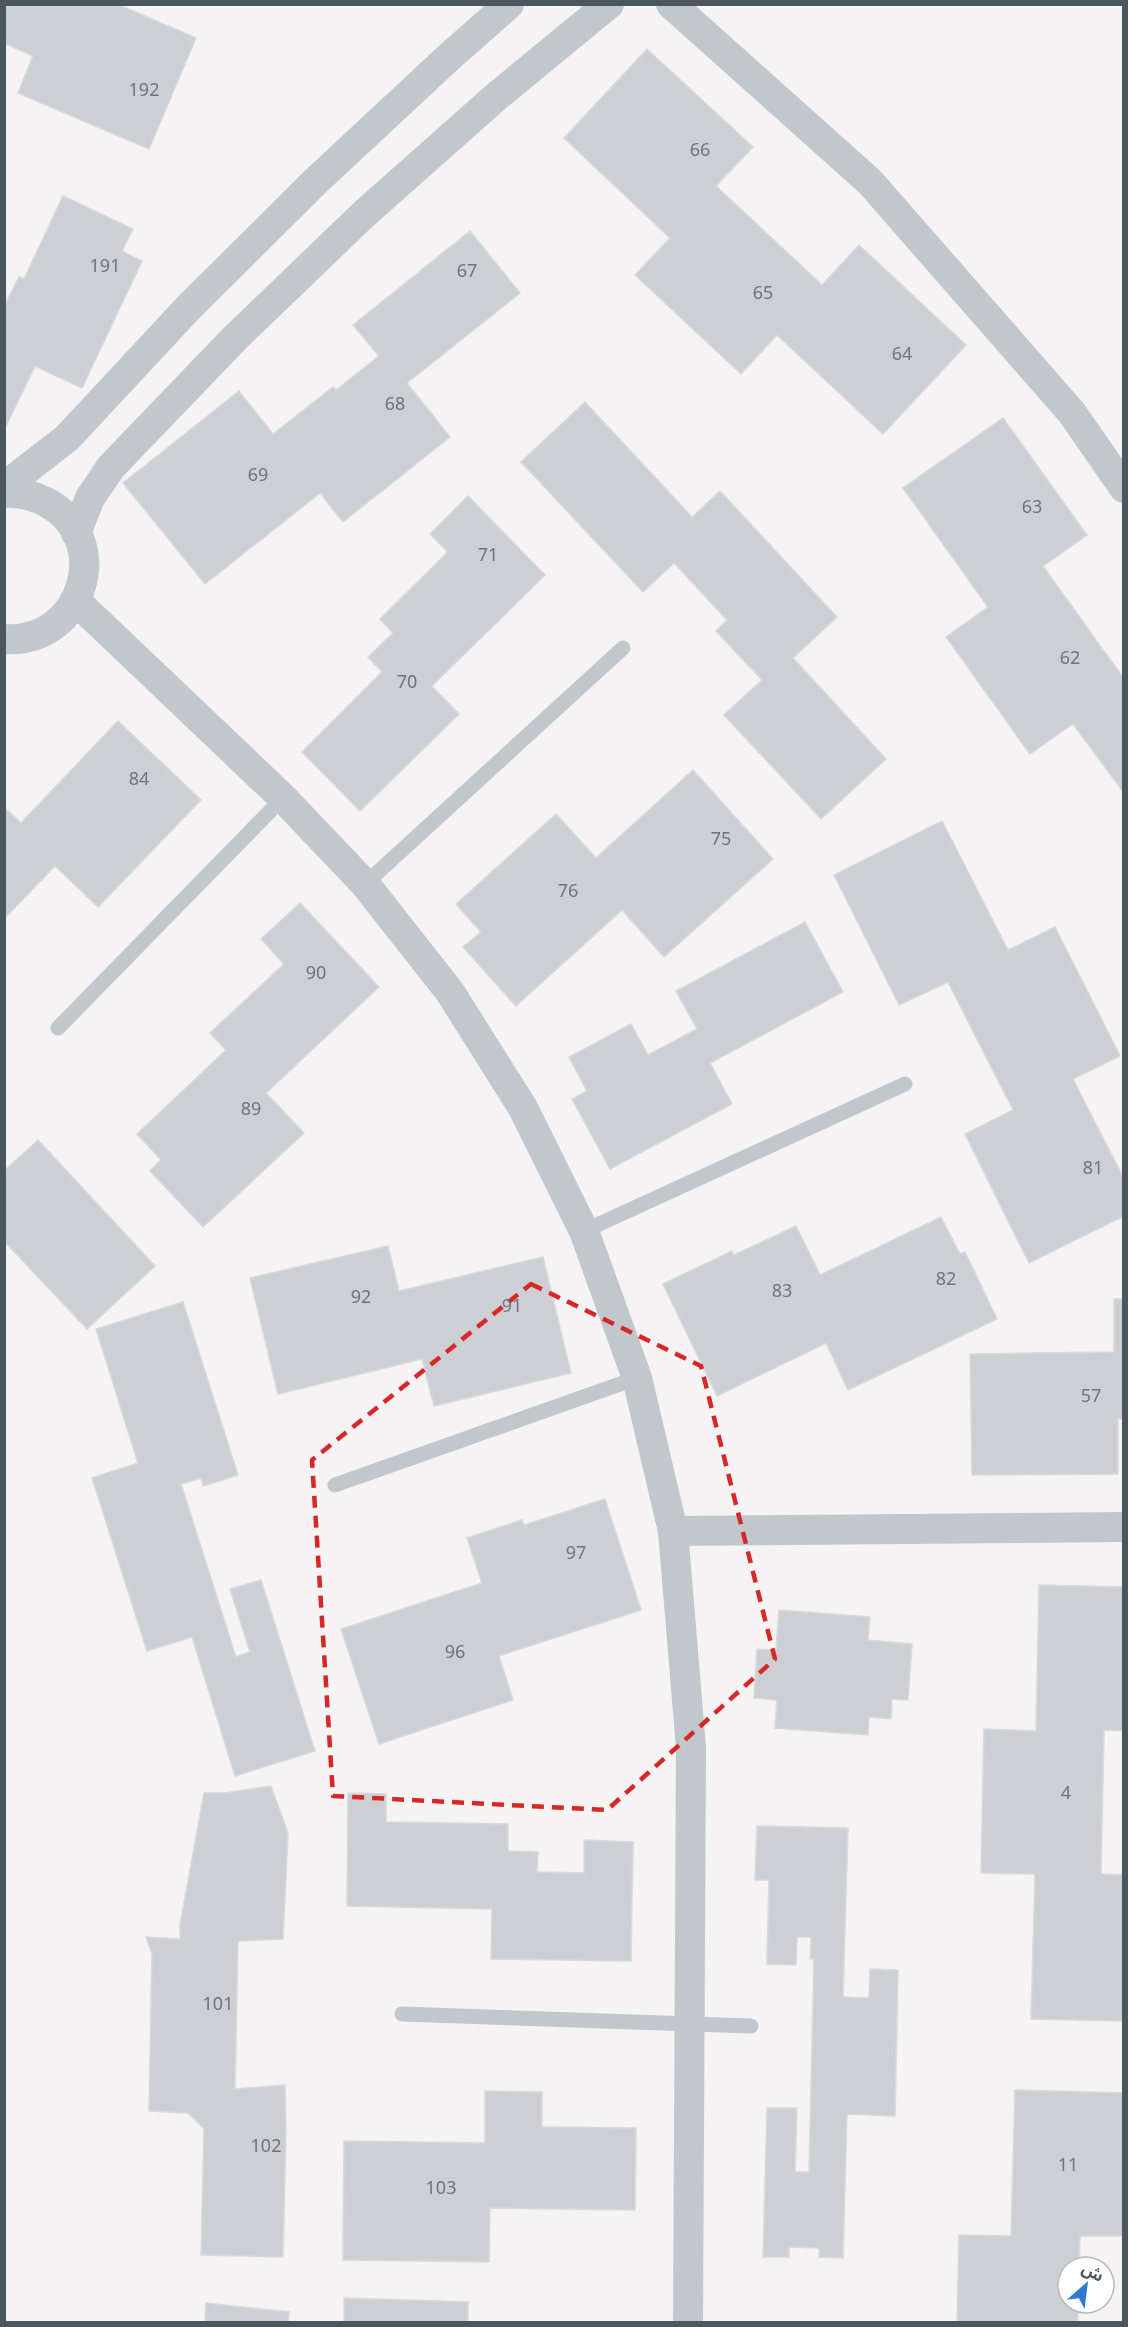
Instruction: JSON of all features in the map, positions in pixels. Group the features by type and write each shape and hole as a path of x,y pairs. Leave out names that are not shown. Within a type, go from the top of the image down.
{"street":[{"path":"4,487 67,438 189,307 316,180 509,4"},
{"path":"76,533 90,498 111,467 235,339 364,214 497,96 609,4"},
{"path":"671,4 870,182 1072,413 1124,488"},
{"path":"4,493 14,492 33,496 50,504 65,517 76,533 82,549 84,567 83,584 76,601 67,614 54,626 40,634 6,641"},
{"path":"76,601 284,798 365,884 450,992 523,1108 584,1231 637,1378 673,1530 691,1748 688,2322"},
{"path":"673,1530 1124,1527"}],"lane":[{"path":"365,884 623,648"},
{"path":"58,1028 284,798"},
{"path":"584,1231 905,1084"},
{"path":"335,1485 637,1378"},
{"path":"402,2014 751,2026"}],"highlighted area":[{"path":"531,1284 701,1366 775,1659 607,1810 333,1796 312,1460"}],"building":[{"path":"4,4 117,4 196,38 149,149 18,93 33,56 4,43"},
{"path":"647,49 753,147 716,186 822,285 859,245 966,345 883,434 777,335 741,374 635,275 670,238 564,138"},
{"path":"63,196 133,229 122,251 142,261 82,388 35,366 4,430 4,307 19,277 24,279"},
{"path":"470,231 520,293 407,383 450,437 343,522 320,493 205,584 123,483 239,391 273,434 333,387 336,390 379,356 353,325"},
{"path":"585,402 692,517 720,491 837,617 793,658 886,759 821,819 724,715 762,680 716,631 727,620 674,563 643,592 521,462"},
{"path":"1003,418 1087,535 1043,566 1124,679 1124,793 1073,724 1030,754 946,637 988,607 903,488"},
{"path":"468,496 545,575 432,686 459,714 360,811 302,752 382,672 368,657 393,633 380,619 448,552 430,534"},
{"path":"118,721 201,800 98,907 55,866 4,919 4,807 21,823"},
{"path":"693,770 773,859 664,957 622,910 516,1006 463,947 481,932 456,904 556,814 596,858"},
{"path":"942,821 1008,950 1055,927 1120,1056 1073,1079 1124,1179 1124,1216 1029,1263 965,1134 1013,1110 948,982 899,1005 834,875"},
{"path":"300,903 379,987 266,1093 304,1133 203,1227 150,1171 161,1160 137,1134 226,1050 210,1033 284,964 261,939"},
{"path":"805,922 843,992 710,1063 732,1104 610,1169 572,1099 587,1091 569,1057 631,1024 648,1055 697,1029 676,991"},
{"path":"38,1140 155,1266 87,1329 4,1241 4,1171"},
{"path":"941,1217 960,1254 965,1252 997,1319 848,1390 826,1343 717,1396 663,1284 732,1251 734,1255 796,1226 820,1275"},
{"path":"388,1246 399,1291 543,1257 571,1373 434,1406 422,1359 278,1394 250,1278"},
{"path":"1114,1299 1124,1299 1124,1419 1118,1419 1118,1474 972,1475 970,1354 1114,1352"},
{"path":"183,1302 238,1475 203,1486 201,1478 181,1484 236,1657 250,1652 230,1589 261,1580 315,1751 235,1776 192,1637 147,1651 92,1478 138,1463 96,1329"},
{"path":"605,1499 641,1610 499,1656 513,1700 379,1744 341,1629 482,1583 467,1538 522,1520 524,1525"},
{"path":"1039,1585 1124,1587 1124,1731 1104,1730 1101,1874 1124,1875 1124,2021 1031,2019 1035,1874 981,1873 984,1729 1036,1731"},
{"path":"779,1610 870,1617 868,1640 912,1644 908,1700 892,1699 891,1719 869,1717 868,1735 775,1728 777,1700 754,1698 757,1649 776,1650"},
{"path":"271,1786 288,1833 283,1939 238,1941 235,2089 285,2085 283,2257 201,2255 204,2129 188,2113 149,2111 152,1954 146,1937 180,1939 180,1925 204,1793 225,1793"},
{"path":"348,1793 386,1794 386,1822 508,1824 508,1851 538,1852 537,1872 584,1873 584,1840 633,1842 631,1961 491,1959 492,1909 347,1906"},
{"path":"757,1826 848,1828 843,1997 869,1998 870,1969 898,1970 895,2116 847,2114 843,2258 819,2257 819,2248 789,2247 789,2257 763,2257 767,2108 797,2108 795,2172 809,2172 814,1959 810,1959 811,1937 797,1937 796,1965 767,1964 769,1880 755,1880"},
{"path":"1015,2090 1124,2093 1124,2236 1080,2236 1079,2255 1056,2255 1056,2315 1078,2315 1078,2322 957,2322 959,2235 1011,2236"},
{"path":"485,2091 542,2092 542,2127 636,2128 635,2210 490,2208 489,2262 343,2260 344,2141 485,2143"},
{"path":"344,2298 468,2302 468,2322 344,2322"},
{"path":"206,2303 289,2312 288,2322 205,2322"}]}
